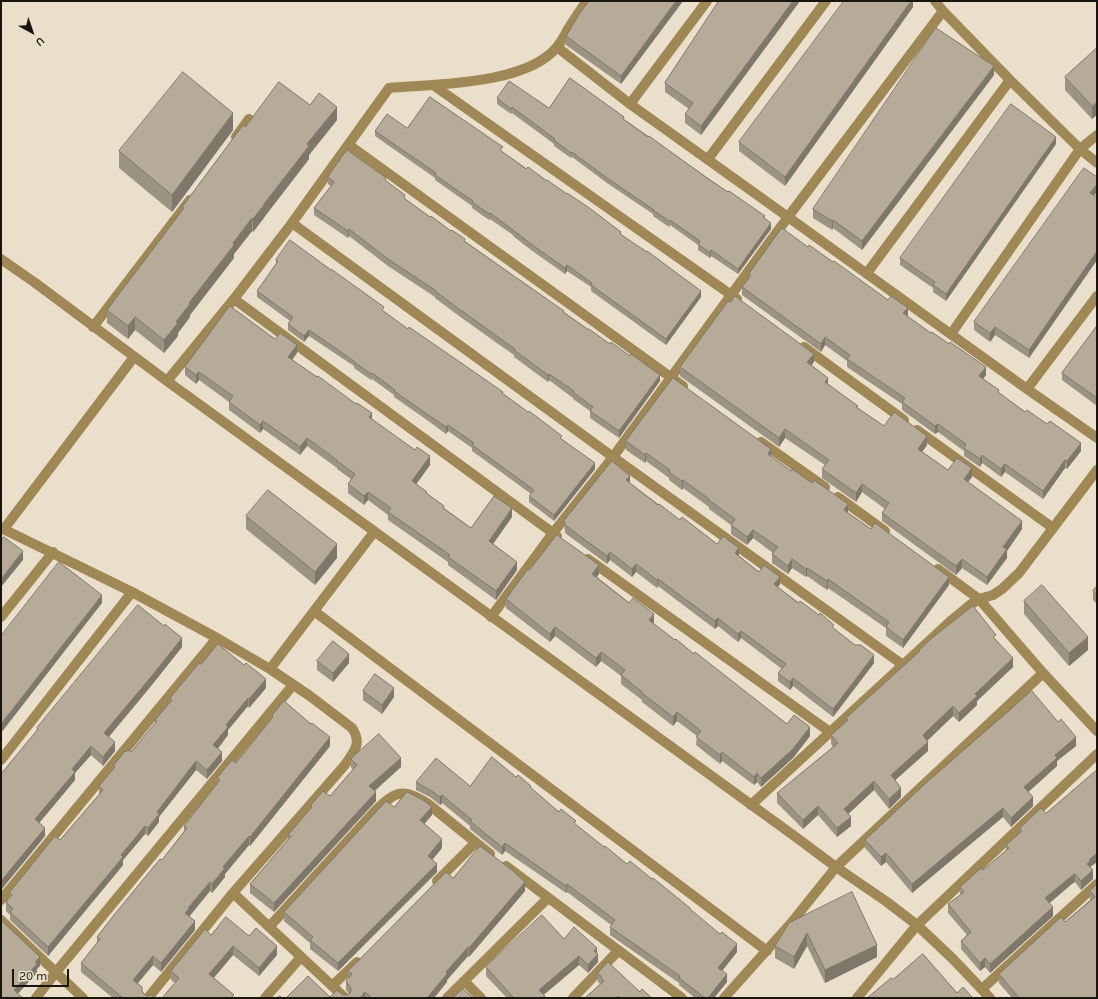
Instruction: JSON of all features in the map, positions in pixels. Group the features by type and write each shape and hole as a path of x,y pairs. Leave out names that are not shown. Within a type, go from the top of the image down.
{"street":[{"path":"167,381 234,299 292,224 389,88 480,80 508,75 523,70 542,60 557,47 587,1"},
{"path":"630,104 707,1"},
{"path":"708,159 826,1"},
{"path":"935,1 1010,80 1080,149 1097,163"},
{"path":"492,617 553,533 613,457 788,217 943,10"},
{"path":"557,47 630,104 1097,438"},
{"path":"867,273 1010,80"},
{"path":"433,85 744,304"},
{"path":"231,144 249,119"},
{"path":"951,334 1080,149 1097,135"},
{"path":"349,145 690,390"},
{"path":"93,327 195,192"},
{"path":"292,224 903,665"},
{"path":"1,259 374,532 836,867 887,902 917,925 953,959 990,998"},
{"path":"1027,389 1097,296"},
{"path":"234,299 566,542"},
{"path":"796,342 1053,528"},
{"path":"134,357 2,528 132,592 217,638 270,669 324,706 352,728 356,735 357,742 356,748 344,766 233,893 148,998"},
{"path":"754,437 896,539"},
{"path":"751,805 953,619 979,599 993,595 1008,584 1019,573 1097,470"},
{"path":"270,669 374,532"},
{"path":"1,617 52,552"},
{"path":"578,552 830,732"},
{"path":"928,562 979,599 1043,673 1097,731"},
{"path":"1,760 132,592"},
{"path":"314,610 767,951"},
{"path":"1,900 217,638"},
{"path":"724,998 792,922 836,867 1043,673"},
{"path":"36,998 293,685"},
{"path":"857,998 917,925 1097,754"},
{"path":"269,927 386,800 393,795 400,793 408,794 427,803 475,843 682,998"},
{"path":"431,887 475,843"},
{"path":"982,989 1097,884"},
{"path":"233,893 345,998"},
{"path":"447,998 548,898"},
{"path":"1,920 83,998"},
{"path":"573,998 618,951"},
{"path":"332,986 365,953"},
{"path":"266,998 301,957"},
{"path":"464,981 481,998"}],"building":[{"path":"589,1 676,1 621,76 566,36"},
{"path":"719,1 793,1 701,126 685,114 693,103 665,83"},
{"path":"844,1 911,1 785,177 739,142"},
{"path":"936,28 994,66 862,241 833,220 832,221 813,209"},
{"path":"1096,49 1097,102 1092,106 1065,77"},
{"path":"183,72 233,113 172,195 119,151"},
{"path":"570,78 624,117 623,119 648,137 649,136 707,178 765,216 763,217 771,223 738,269 711,250 710,253 698,244 700,241 653,210 572,152 571,153 554,140 555,139 512,107 511,109 497,98 509,81 549,108"},
{"path":"279,82 310,105 319,93 337,107 307,144 309,146 264,205 233,243 234,245 189,303 190,304 176,322 178,323 164,340 135,317 128,326 107,310 184,208 182,207 243,125 245,127"},
{"path":"430,97 503,147 500,150 526,169 528,167 588,207 621,232 620,234 647,251 701,291 666,339 591,285 592,283 567,265 565,268 435,175 436,173 375,131 387,114 407,128"},
{"path":"1011,104 1056,137 946,294 933,285 935,282 900,258"},
{"path":"347,150 386,178 385,180 405,195 404,198 430,217 431,216 451,231 452,230 465,239 464,241 589,330 610,344 611,342 630,356 631,354 660,375 619,431 590,411 593,407 573,392 574,391 549,374 548,375 435,290 388,259 349,229 348,231 314,208 334,182 328,177"},
{"path":"1084,168 1097,177 1097,184 1090,193 1097,197 1097,251 1029,350 995,327 990,333 974,322"},
{"path":"782,228 808,247 809,245 833,262 834,261 888,300 891,296 908,308 903,313 931,333 932,332 949,344 950,342 986,367 979,376 999,390 998,392 1025,412 1027,410 1047,424 1050,421 1081,443 1067,461 1065,460 1043,491 1005,464 1001,469 982,455 980,459 964,448 966,444 938,424 935,426 902,402 905,398 847,359 850,355 825,337 821,344 742,287 751,275 749,274"},
{"path":"290,240 384,307 382,310 408,329 409,327 503,392 502,393 528,412 529,411 562,436 560,438 595,463 554,515 529,496 534,490 472,445 474,443 448,425 446,427 427,414 394,391 395,390 372,373 371,374 309,330 304,336 288,324 293,317 257,291 278,261 276,260"},
{"path":"735,296 814,354 807,362 828,378 825,382 858,406 856,407 884,426 894,412 927,436 918,449 948,470 957,458 972,468 964,479 1022,521 1003,547 1007,549 987,577 962,559 956,566 882,513 889,503 862,484 856,493 822,469 829,460 785,429 779,438 680,367 728,301 730,302"},
{"path":"230,306 275,339 280,333 297,345 288,357 317,377 318,376 356,404 357,403 372,413 369,417 415,450 417,447 430,456 412,481 444,506 443,508 471,528 494,496 512,508 489,541 517,562 496,591 448,557 450,555 388,512 391,508 368,492 364,496 348,484 355,474 307,438 300,447 263,421 260,425 229,402 233,396 199,372 196,375 185,367"},
{"path":"1097,326 1097,398 1062,373"},
{"path":"673,378 771,449 768,454 791,471 792,469 812,483 814,480 848,504 844,510 871,529 875,523 949,577 903,640 886,627 889,622 828,579 827,581 792,559 788,566 772,554 778,547 753,530 747,537 731,525 735,519 683,480 682,481 669,472 670,470 646,453 645,455 626,441"},
{"path":"612,461 630,476 626,480 658,505 659,504 680,520 682,517 717,544 723,536 739,548 735,553 759,572 764,565 780,577 774,584 798,603 800,601 819,615 820,613 834,625 832,627 855,645 861,645 874,655 833,709 793,678 790,682 778,673 786,664 741,631 738,634 718,618 715,621 636,564 632,569 610,552 607,556 565,525 564,521"},
{"path":"268,490 337,544 315,572 246,516"},
{"path":"557,535 599,565 592,574 629,603 633,598 654,614 649,620 675,640 676,639 694,654 695,652 787,724 794,715 810,727 793,749 761,778 757,773 754,777 722,752 720,755 696,737 701,731 677,712 673,717 642,693 621,675 625,670 601,652 596,658 555,627 550,634 506,599 528,569 529,570"},
{"path":"4,537 23,551 1,579 1,541"},
{"path":"59,562 102,595 1,724 1,636"},
{"path":"1042,585 1088,637 1069,653 1024,601"},
{"path":"1097,586 1097,595 1093,591"},
{"path":"138,605 164,626 165,624 182,638 104,733 115,742 103,757 91,746 72,769 75,772 35,819 45,828 1,881 1,774"},
{"path":"973,606 996,635 993,637 1013,658 975,694 977,696 959,713 953,706 923,735 928,742 891,775 901,788 889,799 874,781 844,809 851,817 837,828 818,806 803,820 777,793 838,743 831,735 848,720 846,718 920,651 919,650 932,638"},
{"path":"333,641 349,654 333,673 317,661"},
{"path":"218,644 244,665 246,663 266,679 226,725 228,727 213,745 222,752 207,770 196,761 157,812 159,814 148,828 145,826 121,855 123,857 48,947 10,912 13,909 6,902 12,895 9,893 55,836 60,840 103,790 99,786 115,767 113,766 125,751 126,752 128,750 131,752 157,721 155,720 172,700 170,698 199,663 201,664"},
{"path":"375,674 394,688 382,705 363,691"},
{"path":"1032,691 1058,722 1061,719 1076,737 1055,755 1057,758 1024,787 1033,797 1011,818 1003,808 912,884 886,853 881,857 865,840 926,783"},
{"path":"284,701 311,724 312,723 330,737 250,837 249,836 223,867 225,868 212,884 210,882 188,908 189,909 185,913 195,921 161,963 153,956 133,980 142,987 144,994 147,996 151,995 155,998 123,998 81,963 100,939 97,937 114,915 160,859 162,860 187,828 184,826 220,780 217,778 232,760 236,763"},
{"path":"379,734 401,758 369,786 376,792 274,903 250,884 291,836 288,835 312,807 311,805 323,791 330,796 357,765 351,759"},
{"path":"492,757 516,777 518,775 559,812 561,809 576,821 574,823 604,847 605,846 627,864 630,861 690,908 720,934 722,932 737,944 718,968 727,974 708,998 705,998 679,978 680,976 610,927 615,920 567,884 566,886 505,843 502,847 470,821 472,820 442,795 440,797 416,782 436,758 470,786"},
{"path":"1097,770 1097,853 1089,860 1090,861 1087,864 1093,870 1081,881 1075,874 1073,875 1045,898 1053,907 990,964 985,958 980,963 961,941 971,932 948,904 964,892 960,887 981,868 983,870 1009,848 1006,845 1022,831 1020,828 1041,808 1046,813"},
{"path":"407,792 423,800 432,807 420,820 442,839 428,856 437,864 338,963 310,940 313,937 284,912 386,801 394,807"},
{"path":"480,846 512,870 525,882 469,948 468,947 446,972 447,974 427,998 372,998 365,992 360,998 286,998 308,976 330,997 337,990 343,995 349,994 351,988 346,981 352,974 348,971 446,872 453,878"},
{"path":"1097,884 1097,998 1019,998 999,974 1061,917 1065,922 1095,897 1090,891"},
{"path":"852,892 877,945 825,970 807,933 794,957 775,946 789,923"},
{"path":"542,915 564,939 574,927 597,948 594,951 598,954 588,965 579,956 539,990 545,996 542,998 514,998 486,967"},
{"path":"226,917 249,936 256,928 277,946 259,968 233,946 209,974 234,995 231,998 162,998 179,978 171,971 205,929 211,935"},
{"path":"2,921 40,957 35,962 37,964 14,990 23,998 1,998"},
{"path":"923,954 957,993 963,987 973,998 867,998 891,978 893,979"},
{"path":"608,962 640,992 642,989 652,998 620,998 618,996 616,998 585,998 604,981 598,973"},
{"path":"463,989 473,998 453,998"}]}
